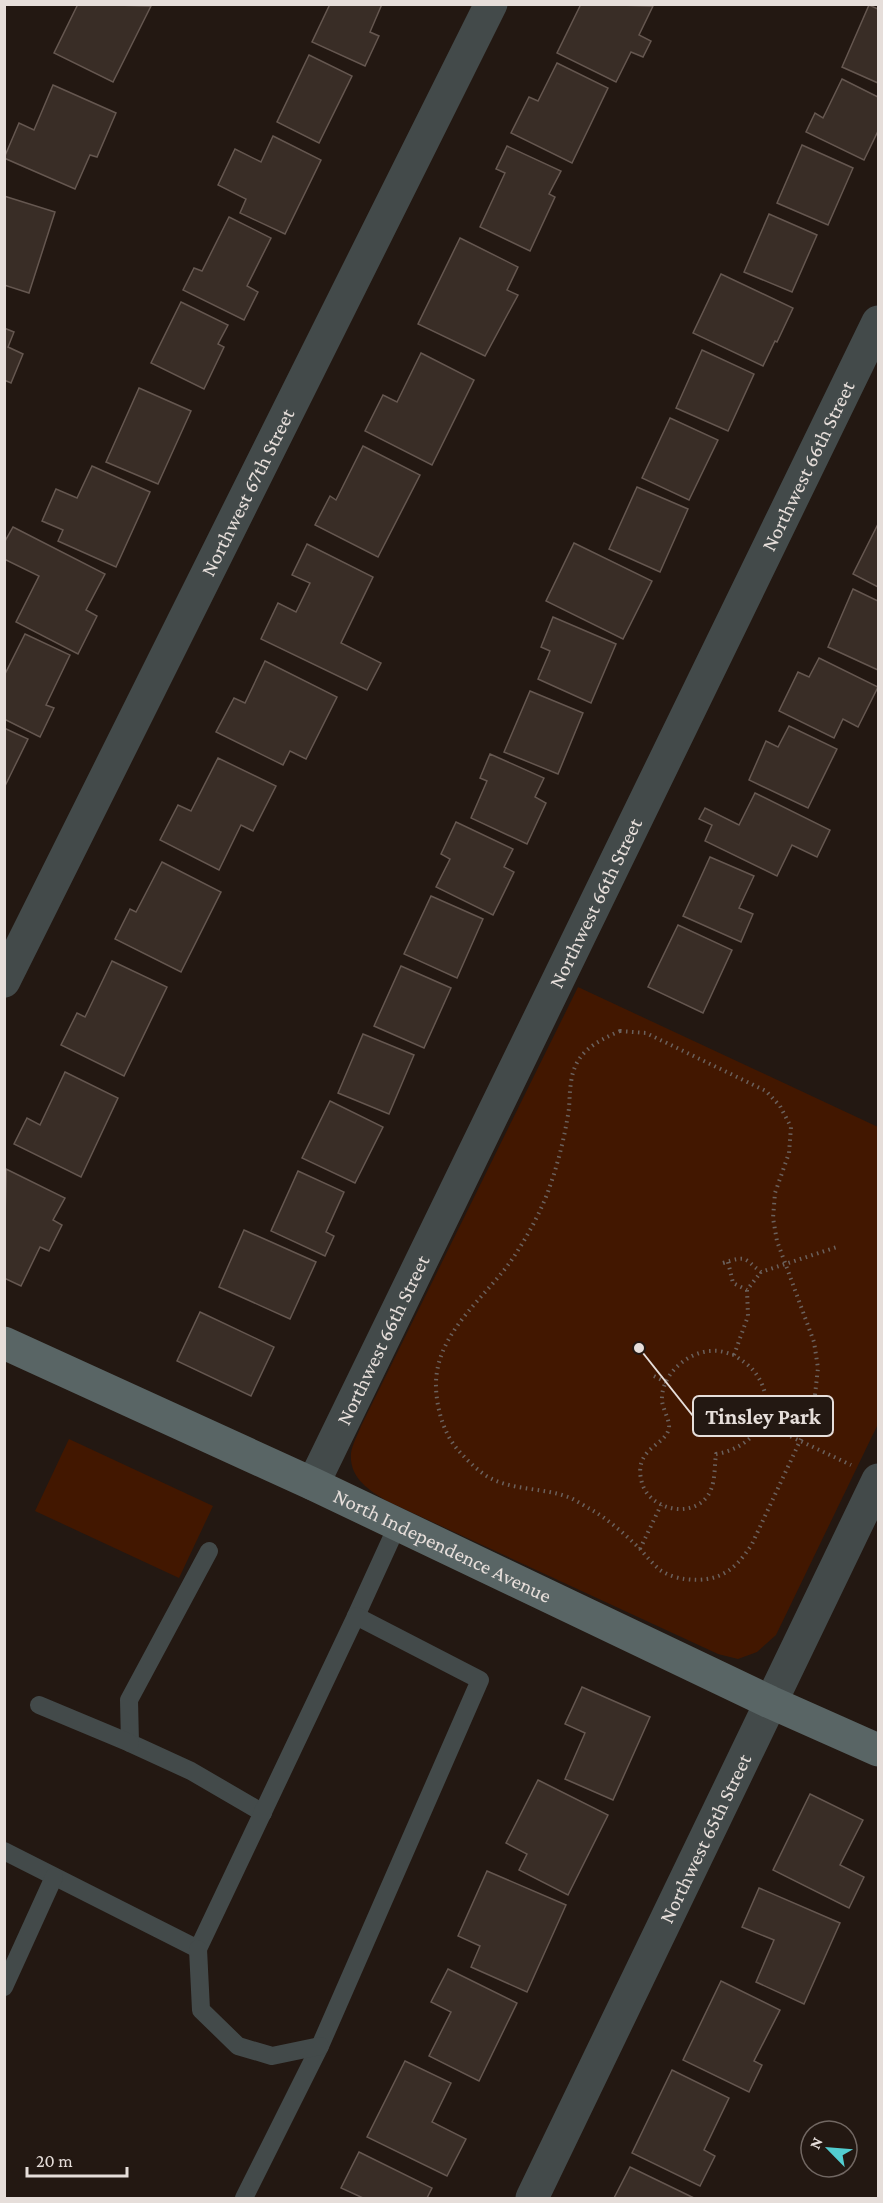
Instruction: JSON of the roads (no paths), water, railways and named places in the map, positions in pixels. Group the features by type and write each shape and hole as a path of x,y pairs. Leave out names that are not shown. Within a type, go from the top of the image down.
{"street":[{"name":"Northwest 67th Street","path":"4,981 491,4"},
{"name":"Northwest 66th Street","path":"314,1484 879,322"},
{"name":"North Independence Avenue","path":"4,1343 314,1484 770,1702 879,1750"},
{"name":"Northwest 65th Street","path":"532,2199 770,1702 869,1522 869,1474"}],"lane":[{"path":"320,2046 272,2056 238,2046 201,2010 198,1950 398,1524"},
{"path":"130,1743 129,1700 209,1551"},
{"path":"244,2199 320,2046 480,1680 356,1616"},
{"path":"39,1705 191,1771 263,1813"},
{"path":"4,1851 198,1950"},
{"path":"4,1987 54,1877"}],"place":[{"name":"Tinsley Park","path":"639,1348"}]}
